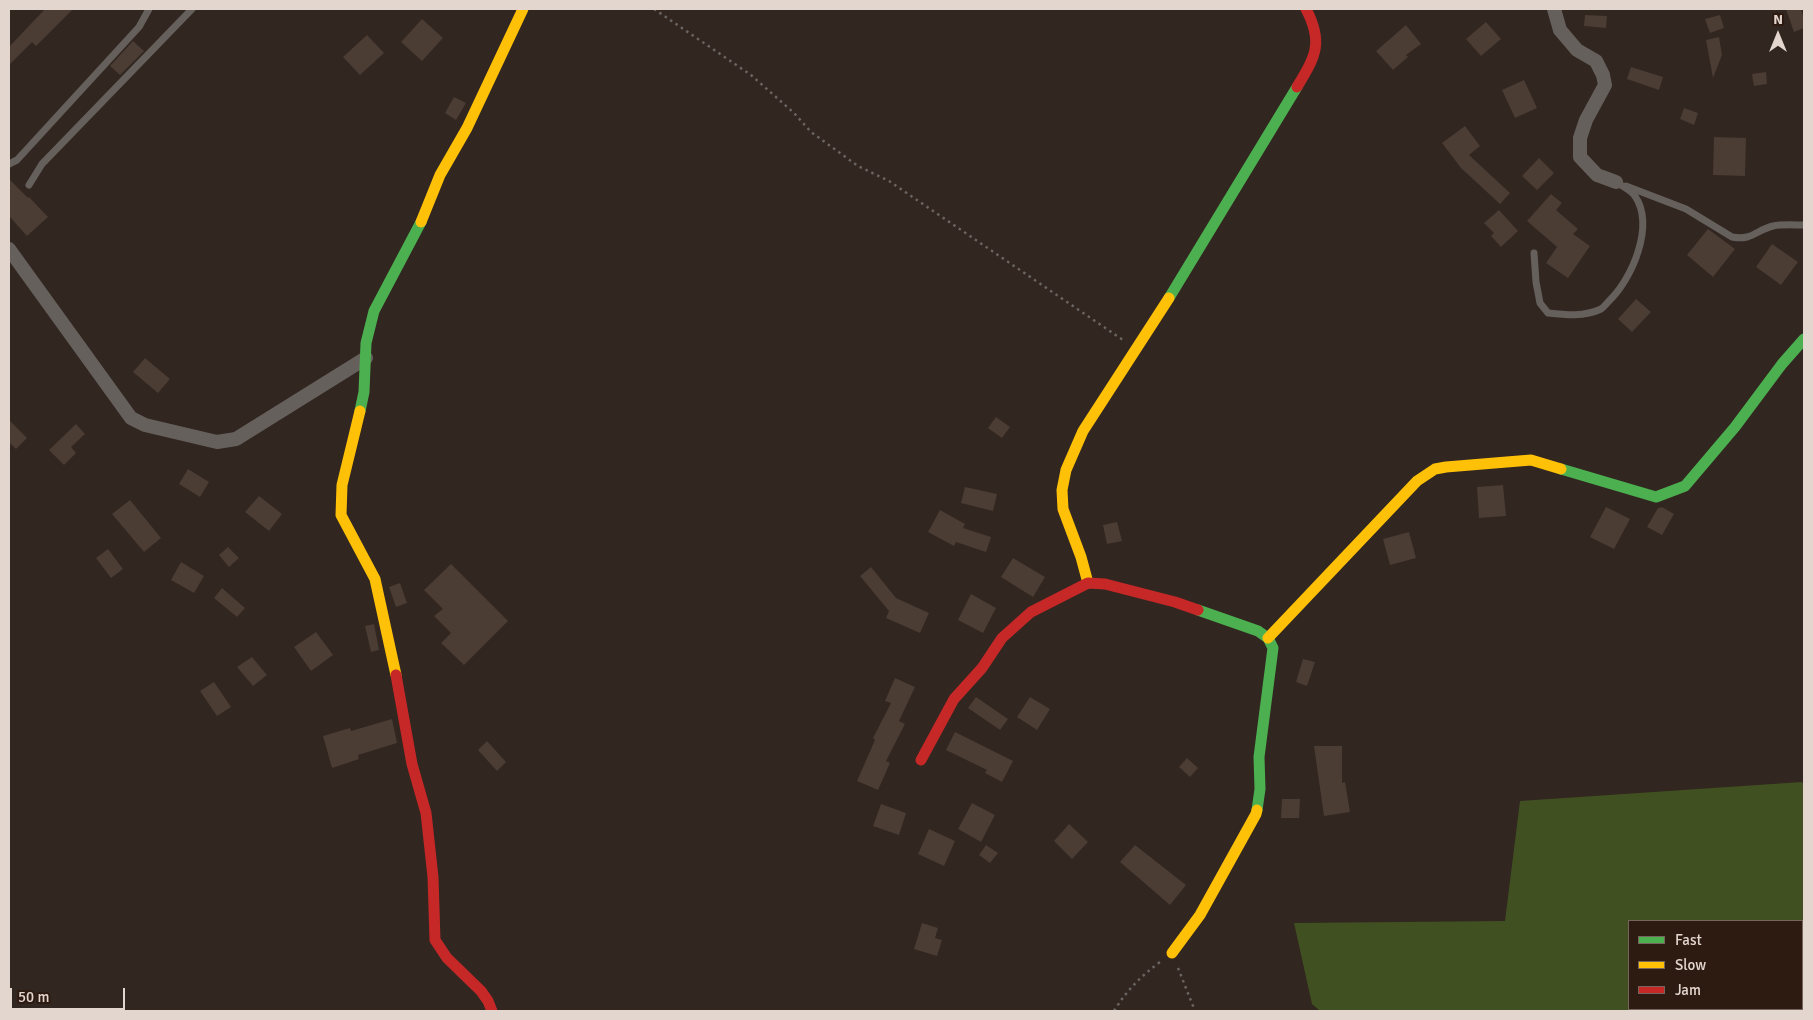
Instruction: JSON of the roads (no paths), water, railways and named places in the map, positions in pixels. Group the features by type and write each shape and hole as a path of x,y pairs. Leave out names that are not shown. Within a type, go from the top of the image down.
{"street":[{"path":"492,1011 491,1006 475,984 438,949 426,813 412,764 381,605 375,579 341,516 342,484 364,392 366,343 374,311 426,213 440,175 467,128 523,9"},
{"path":"1088,583 1081,556 1061,509 1066,469 1082,436 1137,350 1313,61 1317,33 1306,9"},
{"path":"1554,9 1560,30 1577,50 1596,60 1604,75 1605,85 1586,120 1580,138 1580,157 1598,174 1616,182"},
{"path":"9,249 131,418 146,425 217,442 236,439 366,358"},
{"path":"1268,638 1417,481 1435,469 1531,460 1656,497 1685,486 1735,427 1782,364 1804,339"},
{"path":"921,760 954,699 982,668 1002,638 1031,612 1088,583 1105,584 1176,602 1258,630 1268,638 1273,648 1259,757 1260,789 1256,814 1200,915 1172,953"}],"lane":[{"path":"9,164 17,160 139,27 149,9"},
{"path":"28,185 42,164 192,9"},
{"path":"1616,182 1686,209 1732,237 1747,238 1772,226 1804,224"},
{"path":"1534,252 1536,282 1540,303 1548,313 1574,316 1602,308 1616,294 1632,269 1642,240 1641,213 1634,196 1616,182"}]}
